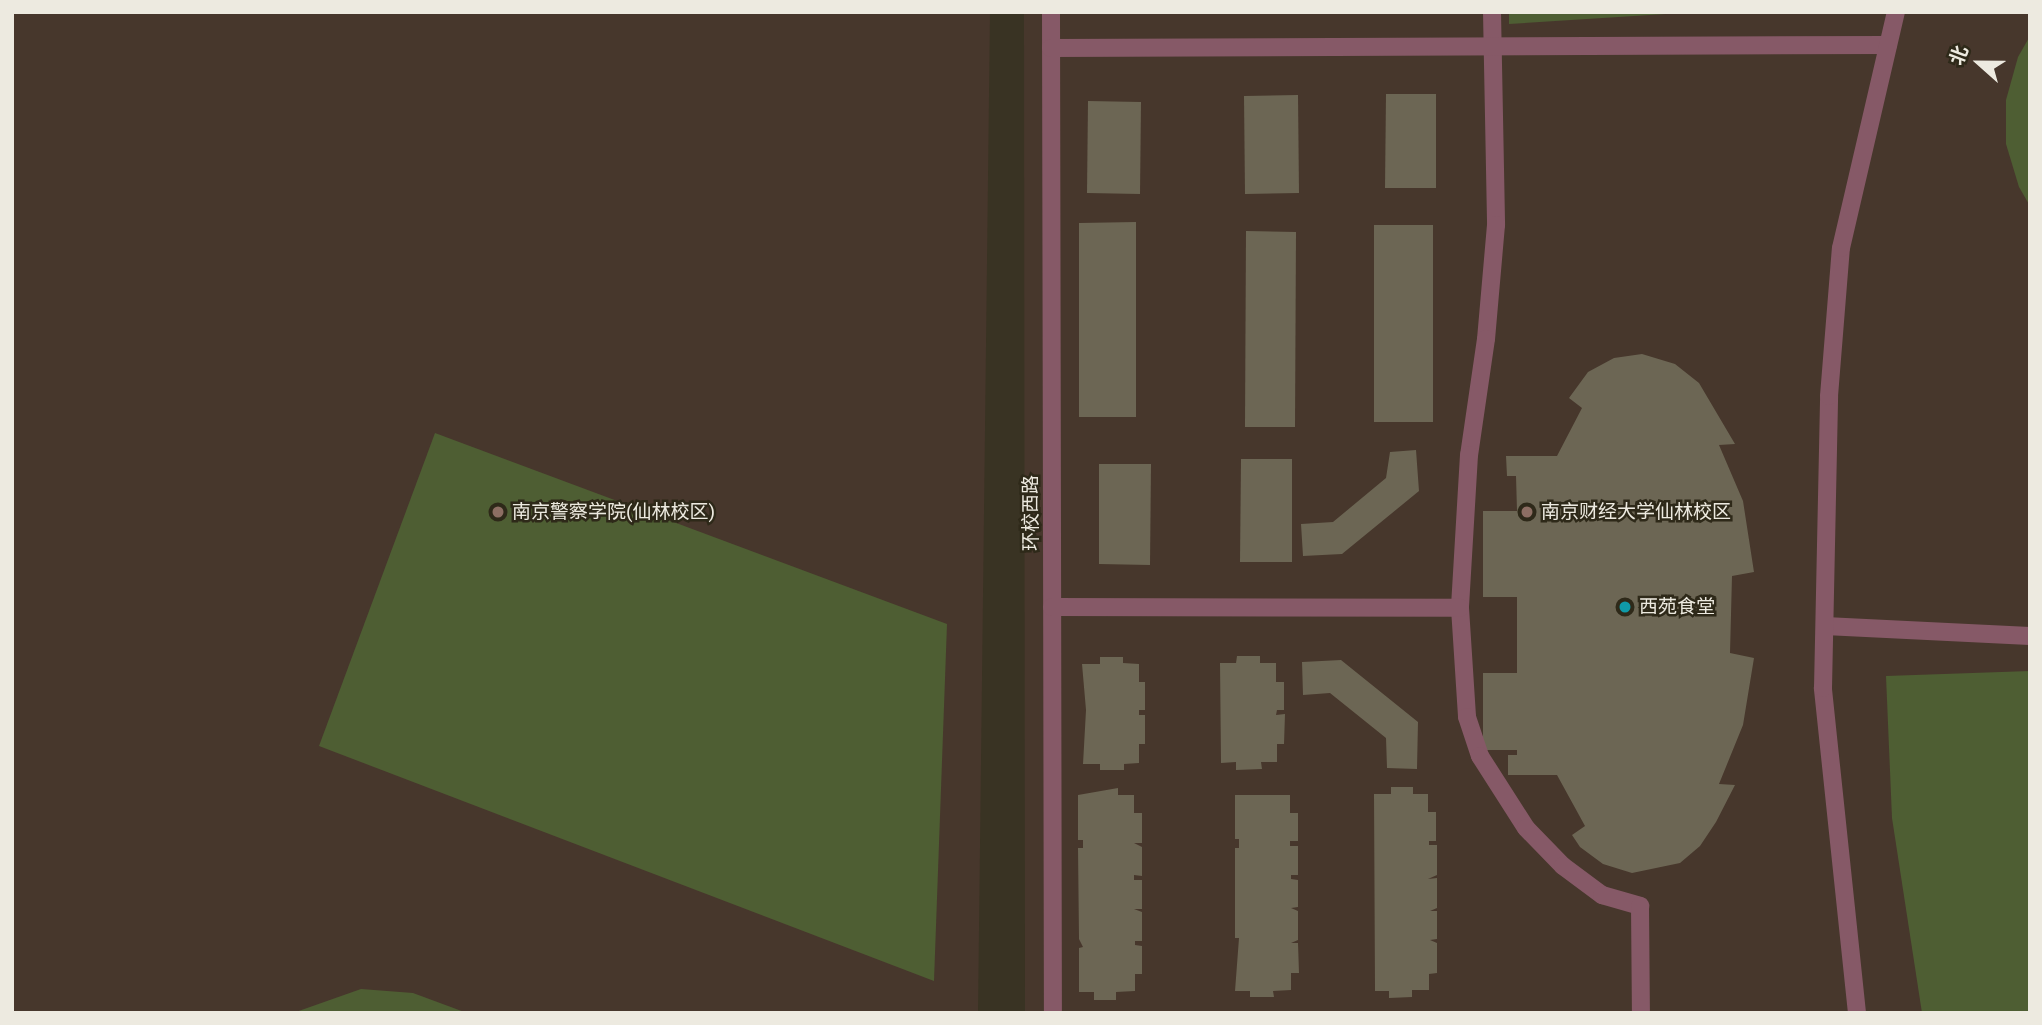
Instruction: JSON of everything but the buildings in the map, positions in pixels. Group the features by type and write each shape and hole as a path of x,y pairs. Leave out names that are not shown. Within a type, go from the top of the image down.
{"street":[{"name":"环校西路","path":"1051,12 1053,1013"},
{"path":"1492,12 1496,225 1486,339 1469,455 1460,607 1467,717 1480,756 1526,828 1563,866 1602,895 1640,906 1642,1013"},
{"path":"1857,1013 1827,759 1823,688 1829,396 1841,248 1896,12"},
{"path":"1051,48 1888,45"},
{"path":"1052,607 1460,607"},
{"path":"1825,626 2030,636"}],"shaded area":[{"name":"南京警察学院(仙林校区)","path":"12,12 990,12 978,1013 12,1013"},
{"name":"南京财经大学仙林校区","path":"1024,12 2030,12 2030,1013 1025,1013"}],"green space":[{"path":"1509,12 1697,12 1509,24"},
{"path":"2030,36 2030,206 2019,187 2006,144 2006,100 2018,57"},
{"path":"435,433 947,624 934,981 319,746"},
{"path":"2030,671 2030,1013 1922,1013 1892,818 1886,676"},
{"path":"361,989 413,993 467,1013 293,1013"}],"place":[{"name":"南京警察学院(仙林校区)","path":"498,512"},
{"name":"南京财经大学仙林校区","path":"1527,512"},
{"name":"西苑食堂","path":"1625,607"}]}
